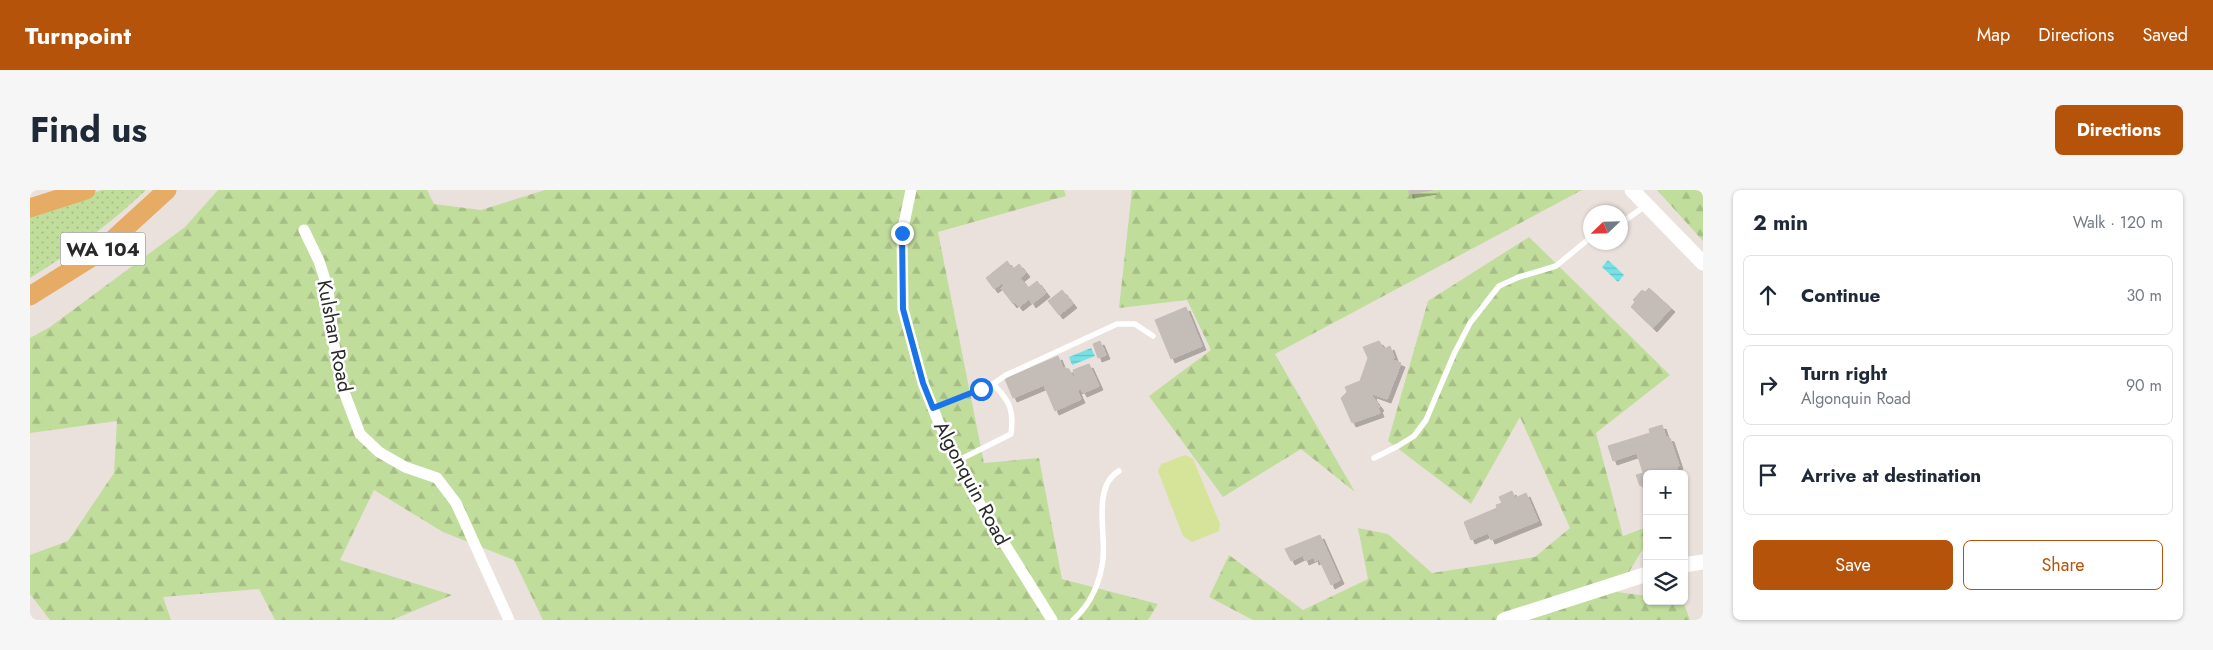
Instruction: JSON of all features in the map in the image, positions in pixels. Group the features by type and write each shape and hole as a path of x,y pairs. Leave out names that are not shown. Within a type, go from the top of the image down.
{"main road":[{"path":"30,208 86,190"},
{"name":"WA 104","path":"30,296 97,254 167,190"}],"street":[{"name":"Algonquin Road","path":"911,190 902,233 903,309 923,383 957,461 972,490 1052,620"},
{"path":"1632,190 1703,263"},
{"name":"Kulshan Road","path":"304,230 319,260 328,289 334,345 344,392 360,434 380,452 405,467 437,478 456,503 509,620"},
{"path":"1688,564 1703,562"},
{"path":"1504,620 1643,575"}],"lane":[{"path":"1628,218 1647,205"},
{"path":"1374,458 1414,436 1426,420 1454,354 1470,323 1499,286 1519,277 1556,266 1583,244"},
{"path":"933,408 992,384 1006,375 1117,324 1135,324 1153,336"},
{"path":"957,461 1011,434 1013,416 1010,407 1006,398 992,384"},
{"path":"1073,620 1092,597 1100,575 1103,557 1102,511 1104,496 1107,481 1119,471"}],"green space":[{"path":"102,190 146,190 90,237 30,278 30,215"},
{"path":"218,190 427,190 434,204 481,210 545,190 1064,190 1066,196 938,232 984,463 1039,458 1062,579 1158,604 1148,620 543,620 514,560 443,532 374,490 340,560 452,595 392,620 275,620 259,589 163,597 171,620 50,620 30,594 30,555 68,541 114,473 117,421 30,433 30,338 50,327 185,227"},
{"path":"1132,190 1582,190 1275,354 1355,492 1301,449 1223,497 1149,396 1211,350 1187,300 1119,308"},
{"path":"1657,190 1703,190 1703,241"},
{"path":"1529,237 1670,375 1596,433 1623,536 1643,528 1643,549 1617,592 1643,595 1643,605 1684,605 1690,620 1253,620 1209,597 1229,555 1303,610 1368,579 1358,528 1388,534 1432,573 1535,557 1570,528 1520,417 1471,504 1388,441 1428,301"},
{"path":"1185,455 1193,459 1220,524 1219,531 1192,542 1183,536 1158,471 1161,464"}],"water":[{"path":"1608,260 1624,275 1618,282 1602,267"},
{"path":"1091,348 1095,356 1072,365 1069,357"}],"building":[{"path":"1409,190 1433,190 1409,194"},
{"path":"1007,261 1013,269 1019,264 1026,273 1020,278 1028,288 1037,281 1046,293 1032,304 1029,299 1019,307 1015,302 1013,304 1001,288 1004,286 1002,283 994,289 986,278"},
{"path":"1649,288 1671,308 1653,328 1631,307 1635,302 1633,300 1642,290 1645,292"},
{"path":"1062,290 1073,304 1059,315 1048,301"},
{"path":"1186,307 1202,346 1171,359 1155,320"},
{"path":"1100,341 1106,355 1098,358 1093,344"},
{"path":"1379,341 1384,349 1390,346 1394,357 1393,360 1401,363 1387,399 1373,394 1372,396 1380,407 1378,408 1380,413 1352,423 1341,398 1347,392 1345,387 1360,381 1368,358 1363,347"},
{"path":"1058,356 1063,368 1069,369 1073,377 1075,376 1073,370 1089,364 1099,386 1083,393 1081,389 1077,390 1081,399 1055,411 1044,385 1013,398 1005,379"},
{"path":"1662,425 1666,437 1670,438 1679,465 1678,470 1643,470 1643,473 1637,453 1613,461 1608,446 1650,433 1649,429"},
{"path":"1643,473 1643,486 1640,486 1636,475"},
{"path":"1512,491 1515,498 1526,493 1538,521 1491,540 1488,533 1471,540 1464,522 1497,508 1496,505 1502,503 1499,497"},
{"path":"1320,535 1340,580 1331,585 1319,559 1315,561 1314,557 1305,561 1303,555 1291,561 1285,549"}],"route":[{"path":"902,233 903,309 923,383 933,408 981,389"}]}
